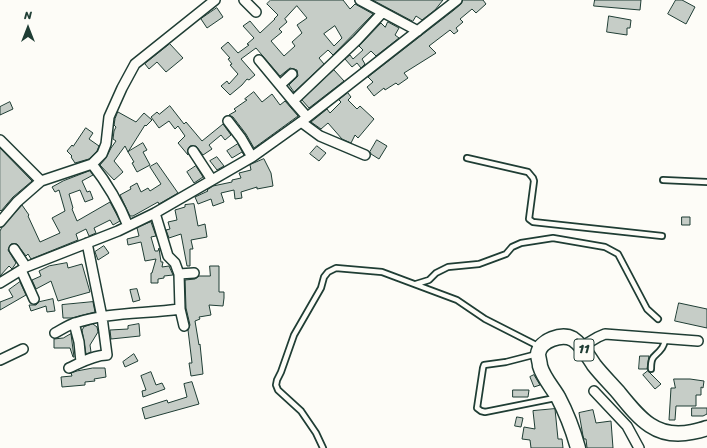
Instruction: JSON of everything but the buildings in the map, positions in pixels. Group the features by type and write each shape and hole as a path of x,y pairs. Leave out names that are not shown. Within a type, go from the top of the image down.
{"highway":[{"name":"11","path":"540,351 548,341 566,337 573,340 581,347 595,366 645,422 661,431 668,433 683,434 707,428"},
{"path":"540,351 541,368 570,421 578,448"}],"street":[{"path":"0,222 17,202 41,181 92,164 102,154 106,144 109,117 135,64 207,8 215,0"},
{"path":"244,0 256,12"},
{"path":"360,0 418,31"},
{"path":"0,282 24,269 86,244 155,213 252,157 304,120 457,0"},
{"path":"293,101 357,40 382,12"},
{"path":"259,60 293,101 304,120 320,136 365,155"},
{"path":"280,86 292,74"},
{"path":"228,121 241,138 252,157"},
{"path":"0,140 41,181"},
{"path":"193,152 212,180"},
{"path":"92,164 103,177 128,226"},
{"path":"155,213 168,256 175,263 179,274 180,309 184,326"},
{"path":"69,368 81,362 102,355 107,355 102,317 86,244"},
{"path":"14,249 24,269 34,299"},
{"path":"179,274 194,273"},
{"path":"55,333 74,323 102,317 180,309"},
{"path":"74,323 79,342 81,362"},
{"path":"581,347 605,334 698,341"},
{"path":"0,360 23,350"},
{"path":"594,391 627,426 639,448"}],"lane":[{"path":"467,158 528,172 534,178 529,219 533,222 662,236"},
{"path":"663,180 707,182"},
{"path":"416,285 429,280 436,273 448,267 478,264 506,254 512,247 522,242 553,238 605,247 618,254 647,309 658,319"},
{"path":"323,448 316,433 301,411 278,390 276,385 294,335 321,288 324,277 328,272 336,268 382,272 457,300 540,351"},
{"path":"651,369 651,361 654,355 662,348 666,338"},
{"path":"540,351 506,362 484,365 477,408 485,412 558,397"}]}
